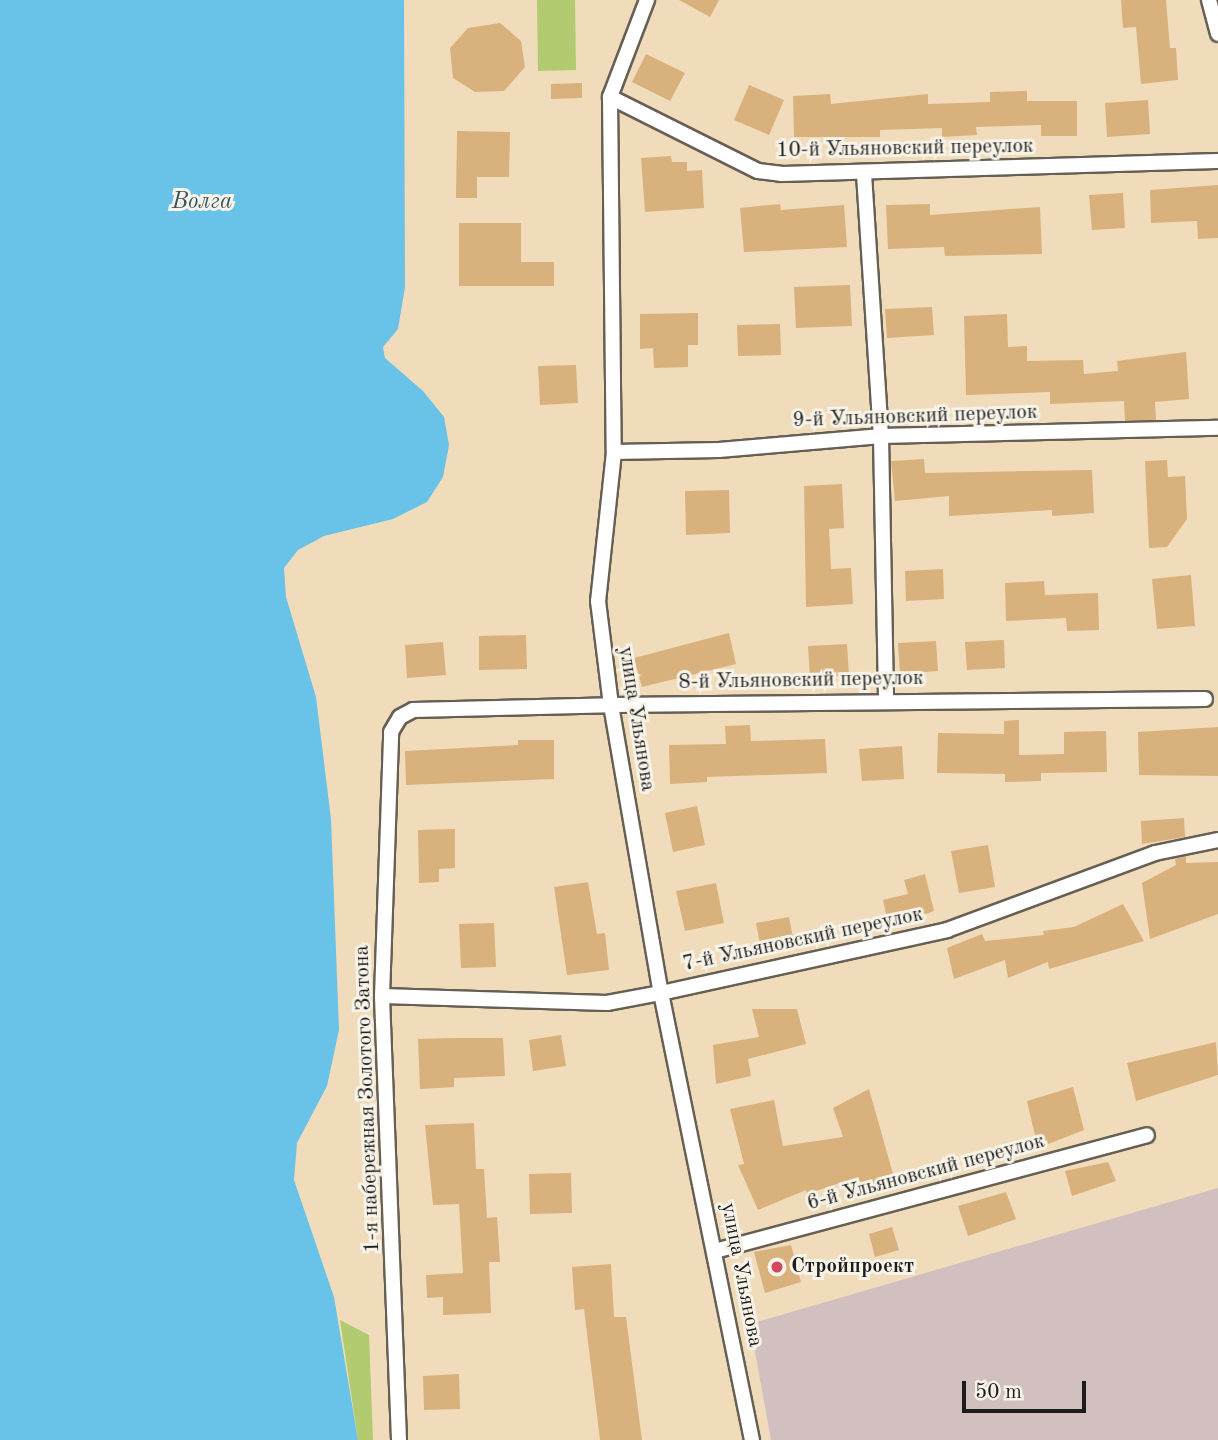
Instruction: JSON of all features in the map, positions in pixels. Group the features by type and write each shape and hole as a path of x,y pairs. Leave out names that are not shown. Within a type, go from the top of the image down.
{"street":[{"name":"улица Ульянова","path":"647,0 610,97 614,452 598,601 611,705 661,993 752,1440"},
{"path":"1209,0 1218,34"},
{"name":"10-й Ульяновский переулок","path":"610,97 758,171 864,174 1218,161"},
{"path":"864,174 881,436 886,700"},
{"name":"9-й Ульяновский переулок","path":"614,452 719,450 881,436 1218,428"},
{"name":"8-й Ульяновский переулок","path":"400,717 413,710 611,705 886,700 1205,699"},
{"name":"1-я набережная Золотого Затона","path":"399,1440 382,996 391,732 400,717"},
{"name":"7-й Ульяновский переулок","path":"382,996 607,1003 661,993 947,930 1155,853 1218,840"},
{"name":"6-й Ульяновский переулок","path":"715,1251 1147,1135"}],"shaded area":[{"path":"1218,1188 1218,1440 771,1440 750,1324"}],"green space":[{"path":"537,0 575,0 576,70 538,71"},
{"path":"340,1320 369,1335 373,1440 358,1440"}],"water":[{"name":"Волга","path":"0,0 404,0 405,287 398,329 383,347 385,358 423,391 444,417 449,445 443,477 427,502 393,519 324,536 298,550 284,568 286,597 316,697 331,819 339,1030 327,1086 297,1143 294,1180 334,1297 358,1440 0,1440"}],"building":[{"path":"679,0 719,0 710,17"},
{"path":"1121,0 1166,0 1170,48 1176,48 1178,80 1141,84 1136,27 1123,28"},
{"path":"500,23 521,41 525,67 504,91 475,92 453,78 450,48 468,28"},
{"path":"646,54 685,73 670,101 632,82"},
{"path":"582,83 582,98 551,99 551,84"},
{"path":"749,85 784,100 769,135 734,120"},
{"path":"1027,91 1027,101 1077,101 1077,136 1041,136 1041,125 976,127 977,135 942,137 942,128 880,130 880,137 794,137 793,96 830,94 831,104 928,94 928,104 990,102 990,92"},
{"path":"1148,100 1150,134 1107,137 1105,103"},
{"path":"457,131 510,132 509,177 477,177 477,198 456,198"},
{"path":"671,156 672,162 687,162 687,171 702,170 704,208 645,212 641,158"},
{"path":"1218,185 1218,238 1198,239 1197,221 1151,223 1150,190"},
{"path":"1123,193 1125,228 1092,230 1089,195"},
{"path":"780,204 781,210 844,205 847,247 744,252 740,208"},
{"path":"930,204 930,215 1040,207 1042,254 945,256 944,247 888,249 886,205"},
{"path":"459,223 521,223 521,262 554,262 554,286 459,286"},
{"path":"850,285 852,326 796,328 794,287"},
{"path":"932,307 934,335 887,338 885,309"},
{"path":"698,313 698,345 688,345 688,367 654,368 653,348 640,349 640,314"},
{"path":"1007,314 1008,347 1027,346 1027,361 1083,360 1084,374 1118,371 1117,361 1186,352 1189,399 1155,402 1156,420 1125,421 1124,401 1050,404 1050,392 966,395 964,316"},
{"path":"780,324 781,355 738,356 737,325"},
{"path":"576,365 578,403 540,405 538,366"},
{"path":"924,459 925,473 1092,470 1094,513 1052,516 1052,510 949,516 949,496 895,501 891,461"},
{"path":"1167,460 1168,477 1185,476 1187,519 1167,547 1149,548 1145,461"},
{"path":"842,484 844,528 829,529 831,569 851,568 853,604 806,607 804,486"},
{"path":"729,490 730,533 686,535 685,491"},
{"path":"943,569 944,599 906,601 905,571"},
{"path":"1191,575 1195,626 1157,629 1152,579"},
{"path":"1044,581 1045,595 1098,593 1099,630 1067,631 1066,618 1006,621 1005,583"},
{"path":"729,633 736,664 642,687 634,658"},
{"path":"526,635 527,669 479,670 479,636"},
{"path":"1004,640 1005,668 967,670 965,642"},
{"path":"936,641 938,671 900,674 898,643"},
{"path":"443,642 446,675 407,678 405,645"},
{"path":"847,644 849,676 810,678 808,646"},
{"path":"1019,720 1019,755 1064,754 1064,732 1106,731 1107,772 1041,773 1041,781 1005,782 1005,774 937,773 938,733 1004,734 1004,721"},
{"path":"750,725 751,741 825,739 827,773 707,777 707,782 670,784 669,745 726,744 725,726"},
{"path":"1218,727 1218,776 1139,775 1138,732"},
{"path":"518,740 554,740 554,779 406,785 405,751 518,745"},
{"path":"902,746 904,779 862,781 859,749"},
{"path":"697,806 705,845 673,852 665,813"},
{"path":"1184,818 1185,837 1142,844 1141,821"},
{"path":"455,829 455,868 439,869 439,882 419,883 418,830"},
{"path":"988,845 995,887 959,893 951,851"},
{"path":"1186,856 1186,863 1218,862 1218,914 1150,939 1142,883 1176,865 1175,859"},
{"path":"925,874 934,911 889,928 883,900 908,894 904,880"},
{"path":"588,882 597,934 605,933 609,970 567,975 554,887"},
{"path":"716,883 724,923 685,931 676,891"},
{"path":"1123,904 1144,941 1049,969 1048,962 1008,978 1005,960 954,979 947,948 982,934 985,941 1044,935 1043,931 1074,927"},
{"path":"789,917 795,948 762,954 756,923"},
{"path":"494,923 496,967 461,968 459,924"},
{"path":"752,1009 797,1009 806,1044 748,1059 751,1076 716,1084 713,1045 759,1037"},
{"path":"561,1035 566,1066 533,1071 529,1040"},
{"path":"503,1038 505,1076 454,1078 454,1087 420,1089 418,1039"},
{"path":"1216,1042 1218,1075 1136,1101 1127,1063"},
{"path":"1073,1087 1084,1130 1038,1148 1027,1101"},
{"path":"869,1089 895,1181 864,1191 858,1177 807,1194 806,1190 758,1210 738,1165 744,1164 730,1109 774,1100 783,1146 843,1137 833,1108"},
{"path":"474,1123 476,1169 484,1169 487,1218 497,1217 500,1262 489,1262 491,1313 443,1315 443,1297 427,1298 426,1275 463,1273 459,1204 433,1205 425,1125"},
{"path":"1108,1162 1116,1181 1072,1196 1065,1171"},
{"path":"571,1173 572,1213 530,1214 529,1174"},
{"path":"1006,1192 1016,1219 968,1236 958,1206"},
{"path":"892,1227 899,1250 875,1257 869,1234"},
{"name":"Стройпроект","path":"791,1245 801,1282 765,1293 754,1252"},
{"path":"611,1264 614,1317 626,1317 642,1440 600,1440 584,1309 575,1310 572,1267"},
{"path":"459,1374 460,1409 424,1410 423,1376"}],"place":[{"name":"Стройпроект","path":"777,1267"}]}
